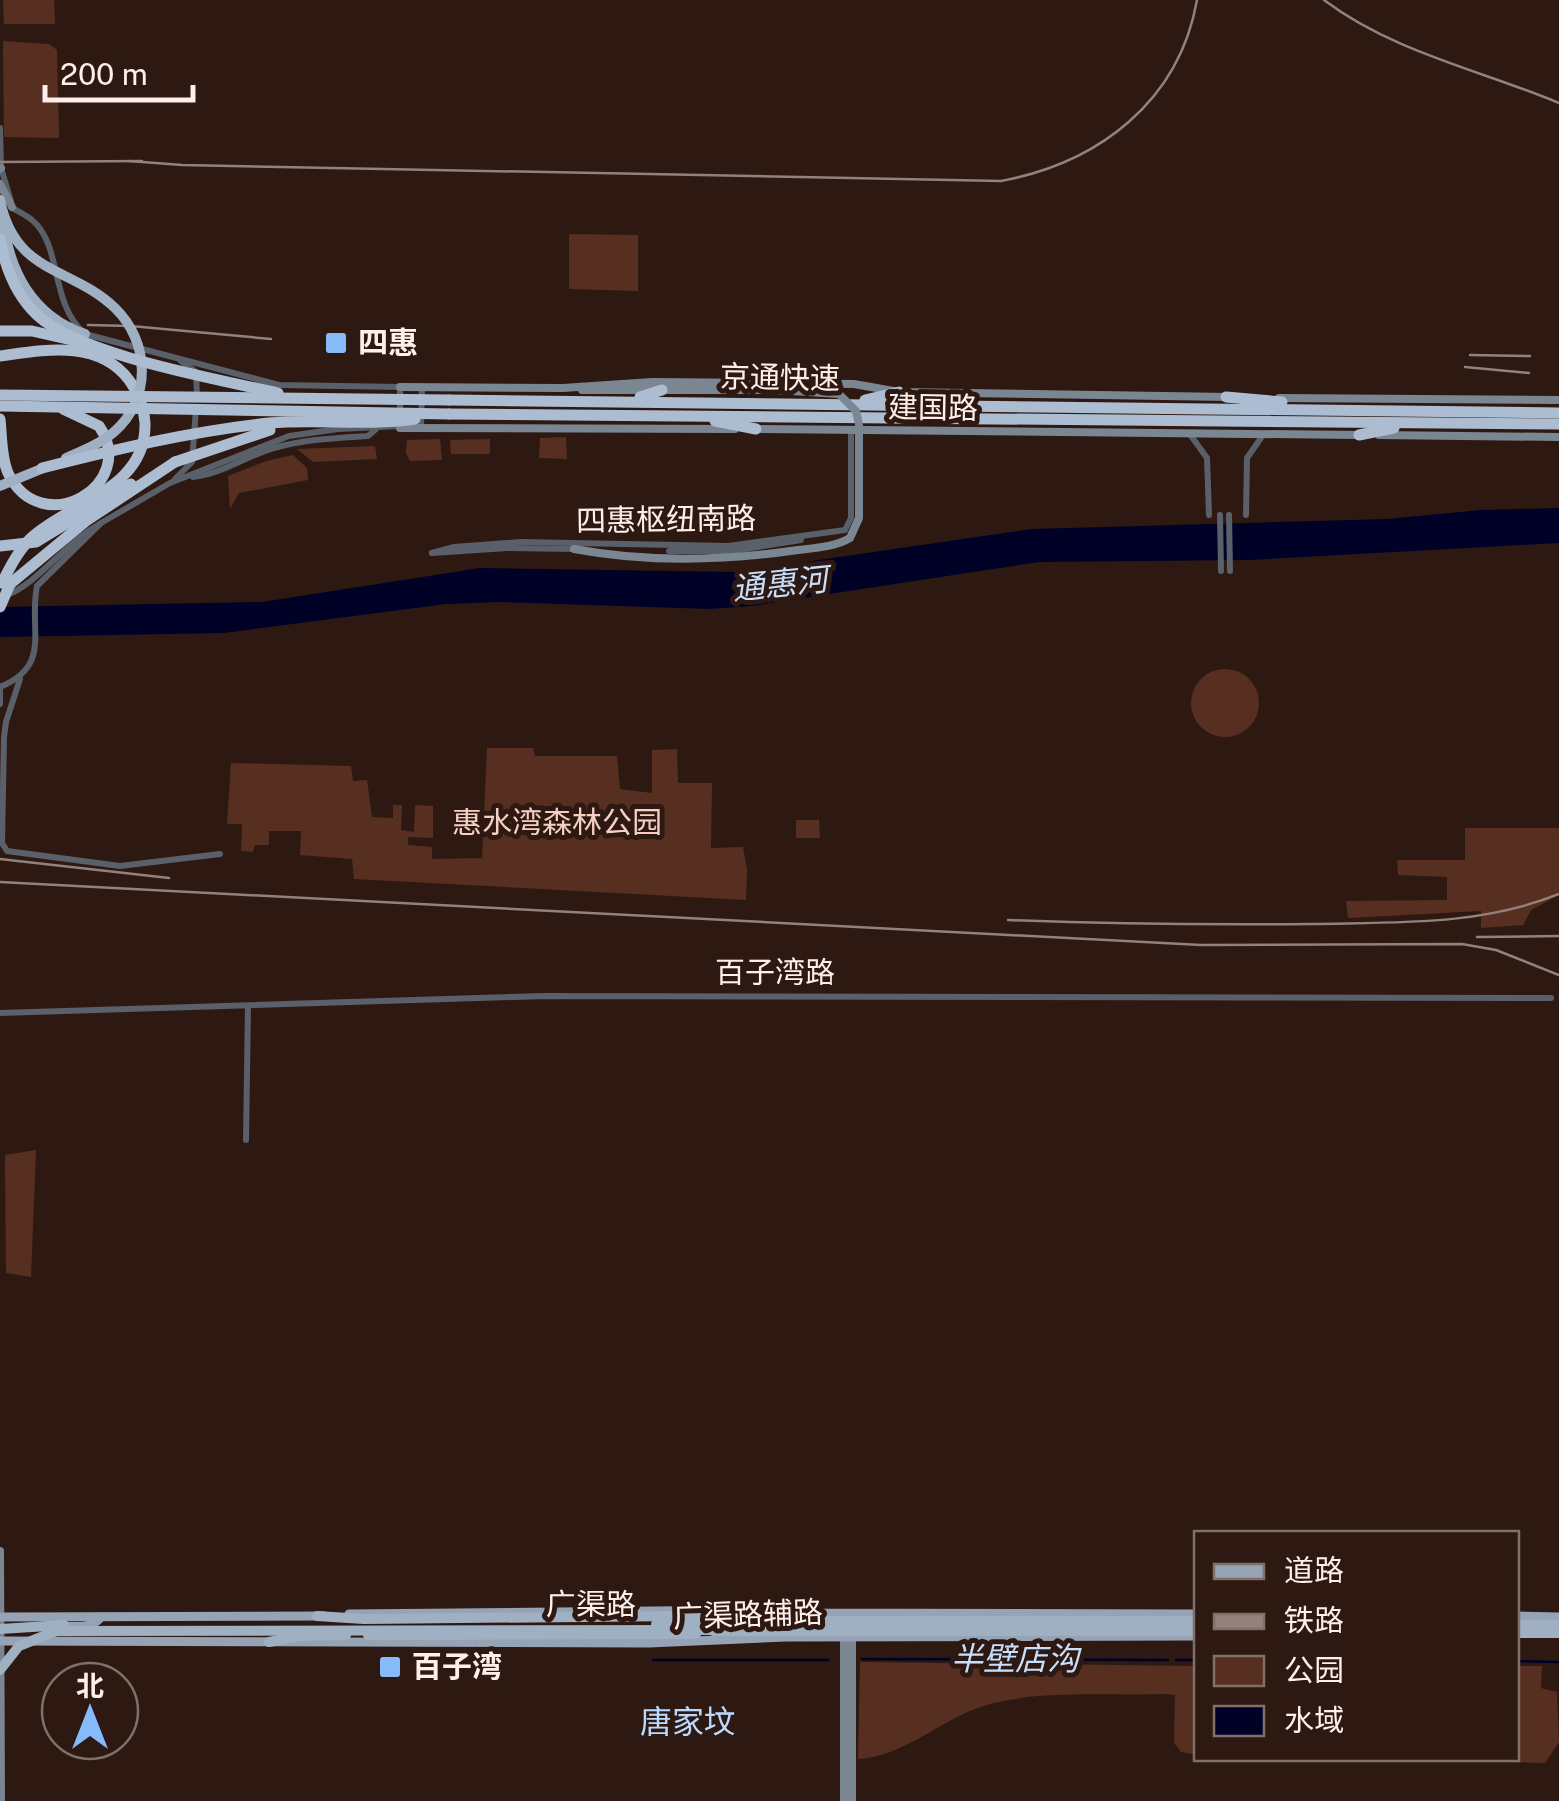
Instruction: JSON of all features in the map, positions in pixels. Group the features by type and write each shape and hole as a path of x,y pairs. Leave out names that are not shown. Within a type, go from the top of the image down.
{"highway":[{"path":"3,206 14,266 32,299 48,316 87,339"},
{"path":"0,486 113,433 137,400 142,384 141,355 132,331 116,308 41,265 16,239 3,206"},
{"path":"0,239 9,274 37,315 53,328 196,375 301,393"},
{"path":"0,331 87,339"},
{"path":"0,356 54,349 92,354 111,362 132,384 140,400 144,437 138,456 115,484 32,538 16,556 2,594"},
{"path":"631,400 662,390"},
{"path":"843,404 900,392"},
{"name":"京通快速","path":"0,394 301,393 450,400 1559,413"},
{"path":"1226,398 1366,410"},
{"name":"京通快速","path":"0,406 1559,424"},
{"path":"0,419 6,468 24,498 54,505 88,498 105,474 108,453 104,434 90,420 59,407"},
{"path":"0,546 36,542 175,462 252,434 449,414"},
{"path":"681,414 756,429"},
{"path":"42,468 177,436 270,423 309,427"},
{"path":"1358,435 1418,423"},
{"path":"2,594 86,522 102,518 175,462"},
{"path":"317,1616 679,1616 710,1621"},
{"name":"广渠路","path":"1,1623 1194,1618"},
{"path":"1519,1625 1559,1632"},
{"path":"269,1642 300,1636 678,1636 720,1630"},
{"name":"广渠路","path":"0,1670 20,1646 56,1631 1194,1634"},
{"path":"1519,1635 1559,1632"}],"main road":[{"path":"0,184 3,206"},
{"name":"建国路","path":"400,387 563,388 652,382 854,384 900,392 1559,400"},
{"path":"563,388 838,394 856,411 860,440 859,518 850,538 842,543 712,560 628,557 574,549"},
{"name":"建国路","path":"400,428 1559,437"},
{"path":"0,1551 0,1801"},
{"name":"广渠路","path":"1,1623 63,1617 751,1610 1194,1618"},
{"path":"1519,1616 1559,1618"},
{"path":"38,1626 63,1617"},
{"path":"1,1623 87,1626 101,1617"},
{"path":"1519,1635 1559,1632"},
{"name":"广渠路辅路","path":"1,1640 649,1643 1194,1634"},
{"path":"844,1801 848,1638"},
{"path":"848,1638 852,1801"}],"street":[{"path":"0,128 3,206 34,221 46,241 66,311 87,339 168,355 301,393 400,387 400,428"},
{"path":"168,355 196,372 198,385 192,462 170,483"},
{"path":"389,428 390,387"},
{"path":"420,428 422,388"},
{"name":"建国路","path":"186,478 309,427 400,428"},
{"path":"2,594 21,588 102,518 170,483 217,472 300,441 368,436 377,428"},
{"path":"845,530 851,518 850,430"},
{"path":"1188,432 1207,458 1209,515"},
{"path":"1246,514 1247,458 1263,435"},
{"path":"1220,515 1220,571"},
{"path":"1229,515 1230,571"},
{"path":"102,518 37,586 36,644 31,664 20,677 6,722 1,842 15,854 120,866 220,854"},
{"name":"四惠枢纽南路","path":"845,530 732,551 507,548 432,553 454,547 521,542 728,546 845,530"},
{"path":"0,704 0,686 20,677"},
{"name":"百子湾路","path":"0,1013 564,996 1551,998"},
{"path":"246,1140 248,1005"},
{"path":"1538,1616 1538,1636"}],"green space":[{"path":"3,0 54,0 55,24 4,24"},
{"path":"3,41 49,44 57,50 59,138 4,137"},
{"path":"569,234 638,235 638,291 569,289"},
{"path":"566,437 567,459 539,458 540,438"},
{"path":"440,439 442,460 410,461 407,440"},
{"path":"490,439 490,454 451,454 450,440"},
{"path":"375,446 377,459 313,462 297,449"},
{"path":"293,455 307,468 308,480 239,493 230,509 228,476"},
{"path":"1225,669 1238,671 1249,679 1257,690 1257,716 1249,727 1238,735 1225,737 1212,735 1201,727 1193,716 1191,703 1193,690 1201,679 1212,671"},
{"name":"惠水湾森林公园","path":"487,748 533,748 535,756 617,756 620,789 652,793 652,750 677,749 678,783 712,783 711,848 743,847 746,900 354,879 352,859 300,855 301,831 269,831 269,845 255,845 253,852 241,851 242,824 227,824 231,763 351,766 353,781 367,780 372,817 393,818 393,805 402,805 401,830 414,832 415,805 433,806 433,838 408,837 408,845 432,847 432,859 482,858"},
{"path":"796,820 819,820 820,838 796,838"},
{"path":"1465,828 1559,828 1559,895 1531,910 1523,925 1481,928 1481,911 1348,918 1346,901 1447,900 1447,877 1398,875 1397,860 1465,860"},
{"path":"36,1150 31,1277 6,1273 5,1155"},
{"path":"860,1662 1194,1666 1194,1755 1181,1752 1174,1743 1175,1695 1079,1694 1035,1696 976,1708 893,1751 858,1759"},
{"path":"1519,1666 1542,1666 1541,1688 1557,1692 1559,1742 1545,1763 1462,1761 1519,1761"}],"water":[{"name":"通惠河","path":"1559,508 1559,543 1249,560 1039,562 709,609 499,602 446,604 224,633 0,637 0,607 262,602 480,568 737,572 1032,529 1387,519"}],"waterway":[{"name":"半壁店沟","path":"862,1659 1168,1660"},
{"name":"半壁店沟","path":"653,1660 828,1660"},
{"name":"半壁店沟","path":"1176,1660 1194,1660"},
{"name":"半壁店沟","path":"1519,1661 1559,1662"}],"railway":[{"path":"129,161 1001,181 1070,159 1129,122 1172,69 1197,0"},
{"path":"1324,0 1408,47 1559,103"},
{"path":"0,162 142,161"},
{"path":"88,325 271,339"},
{"path":"1470,355 1530,356"},
{"path":"1465,367 1529,373"},
{"path":"0,859 169,878"},
{"path":"0,882 1201,945 1462,944 1496,950 1559,975"},
{"path":"1008,920 1198,924 1406,922 1499,912 1559,894"},
{"path":"1477,937 1559,936"}],"place":[{"name":"四惠","path":"336,343"},
{"name":"百子湾","path":"390,1667"}],"district":[{"name":"唐家坟","path":"688,1722"}]}
